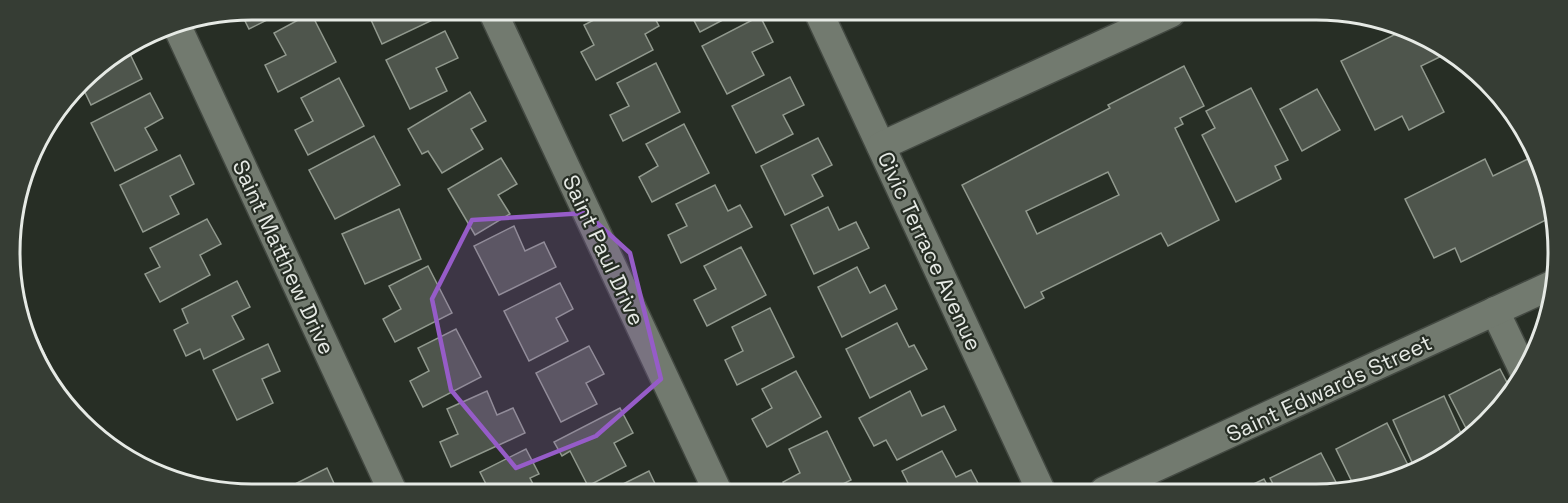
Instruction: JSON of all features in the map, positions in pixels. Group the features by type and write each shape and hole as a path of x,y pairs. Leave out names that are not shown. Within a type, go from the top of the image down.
{"street":[{"name":"Saint Paul Drive","path":"497,20 714,484"},
{"name":"Civic Terrace Avenue","path":"823,20 1038,484"},
{"path":"881,146 1156,20"},
{"name":"Saint Matthew Drive","path":"179,31 389,484"},
{"name":"Saint Edwards Street","path":"1119,484 1495,311 1544,298"},
{"path":"1495,311 1520,363"}],"highlighted area":[{"path":"586,213 630,253 661,379 596,436 516,468 451,390 432,299 472,220"}],"building":[{"path":"244,20 267,20 249,29"},
{"path":"298,20 315,20 336,62 278,92 265,65 286,55 274,33"},
{"path":"371,20 433,20 382,44"},
{"path":"594,20 656,20 659,26 645,34 653,50 596,80 581,52 594,45 584,25"},
{"path":"694,20 723,20 700,32"},
{"path":"752,20 762,20 773,42 752,52 764,75 727,94 702,46"},
{"path":"445,31 458,58 436,68 447,91 410,109 386,60"},
{"path":"1396,34 1419,43 1441,56 1421,66 1444,112 1409,130 1402,116 1375,130 1341,61"},
{"path":"130,54 142,79 91,105 84,90 110,67"},
{"path":"656,63 680,112 623,141 610,115 629,106 617,83"},
{"path":"1184,66 1204,106 1180,118 1183,124 1175,128 1219,220 1168,246 1161,233 1041,292 1044,298 1025,308 962,185 1110,108 1108,105","holes":["1108,172 1119,195 1037,234 1026,211"]},
{"path":"790,77 804,105 783,115 793,134 756,153 732,106"},
{"path":"339,78 364,126 308,155 295,130 313,121 301,98"},
{"path":"1251,88 1288,160 1275,166 1281,179 1236,202 1202,135 1215,128 1206,111"},
{"path":"1317,89 1340,130 1302,151 1280,109"},
{"path":"470,92 486,121 471,129 483,149 442,173 428,151 422,154 408,129"},
{"path":"150,93 163,118 145,128 157,150 115,171 91,123"},
{"path":"684,124 709,173 652,202 639,177 658,166 646,144"},
{"path":"374,136 400,185 335,219 309,170"},
{"path":"818,138 832,165 812,175 823,196 785,215 761,166"},
{"path":"180,155 194,184 170,196 179,214 143,232 120,185"},
{"path":"501,158 517,184 498,195 510,214 475,235 448,189"},
{"path":"1529,158 1541,191 1547,220 1461,262 1455,248 1434,258 1405,199 1485,159 1493,176"},
{"path":"715,185 728,211 740,205 752,227 681,263 668,235 687,226 676,204"},
{"path":"828,207 839,230 856,222 869,248 814,274 791,225"},
{"path":"399,209 421,259 365,284 342,234"},
{"path":"207,219 221,244 200,255 210,275 160,302 145,274 160,267 150,248"},
{"path":"514,226 525,251 544,242 556,267 499,295 474,246"},
{"path":"741,247 766,295 707,326 694,300 716,289 704,266"},
{"path":"428,266 452,313 395,342 383,319 401,309 389,286"},
{"path":"857,267 870,293 885,285 897,309 842,337 818,287"},
{"path":"237,281 250,307 232,316 244,339 204,359 200,349 186,356 174,330 188,323 182,309"},
{"path":"560,283 573,309 556,318 568,341 529,361 504,311"},
{"path":"770,308 794,357 737,385 725,360 743,351 732,327"},
{"path":"897,323 909,347 914,345 927,369 870,398 846,349"},
{"path":"456,329 481,377 423,407 410,381 429,371 418,348"},
{"path":"268,344 280,371 262,379 273,403 237,420 213,370"},
{"path":"589,346 604,374 586,383 597,404 561,422 536,373"},
{"path":"1500,369 1507,383 1481,416 1466,429 1449,395"},
{"path":"796,371 821,417 767,447 752,419 772,408 762,389"},
{"path":"487,391 497,415 513,408 525,433 451,467 440,442 458,434 447,409"},
{"path":"910,391 922,416 944,406 956,430 897,460 886,440 874,446 859,418"},
{"path":"1444,396 1461,433 1412,463 1393,420"},
{"path":"620,408 633,433 614,443 626,466 592,484 587,484 570,451 562,456 554,442"},
{"path":"1387,423 1408,465 1377,476 1352,481 1336,449"},
{"path":"827,431 851,480 843,484 784,484 783,482 800,473 789,449"},
{"path":"526,449 539,474 530,478 533,484 486,484 480,472"},
{"path":"942,451 956,477 971,470 978,484 908,484 902,471"},
{"path":"1321,453 1336,483 1273,484 1270,478"},
{"path":"327,468 334,484 295,484"},
{"path":"649,471 655,484 623,484"},
{"path":"1264,479 1267,484 1254,484"}]}
